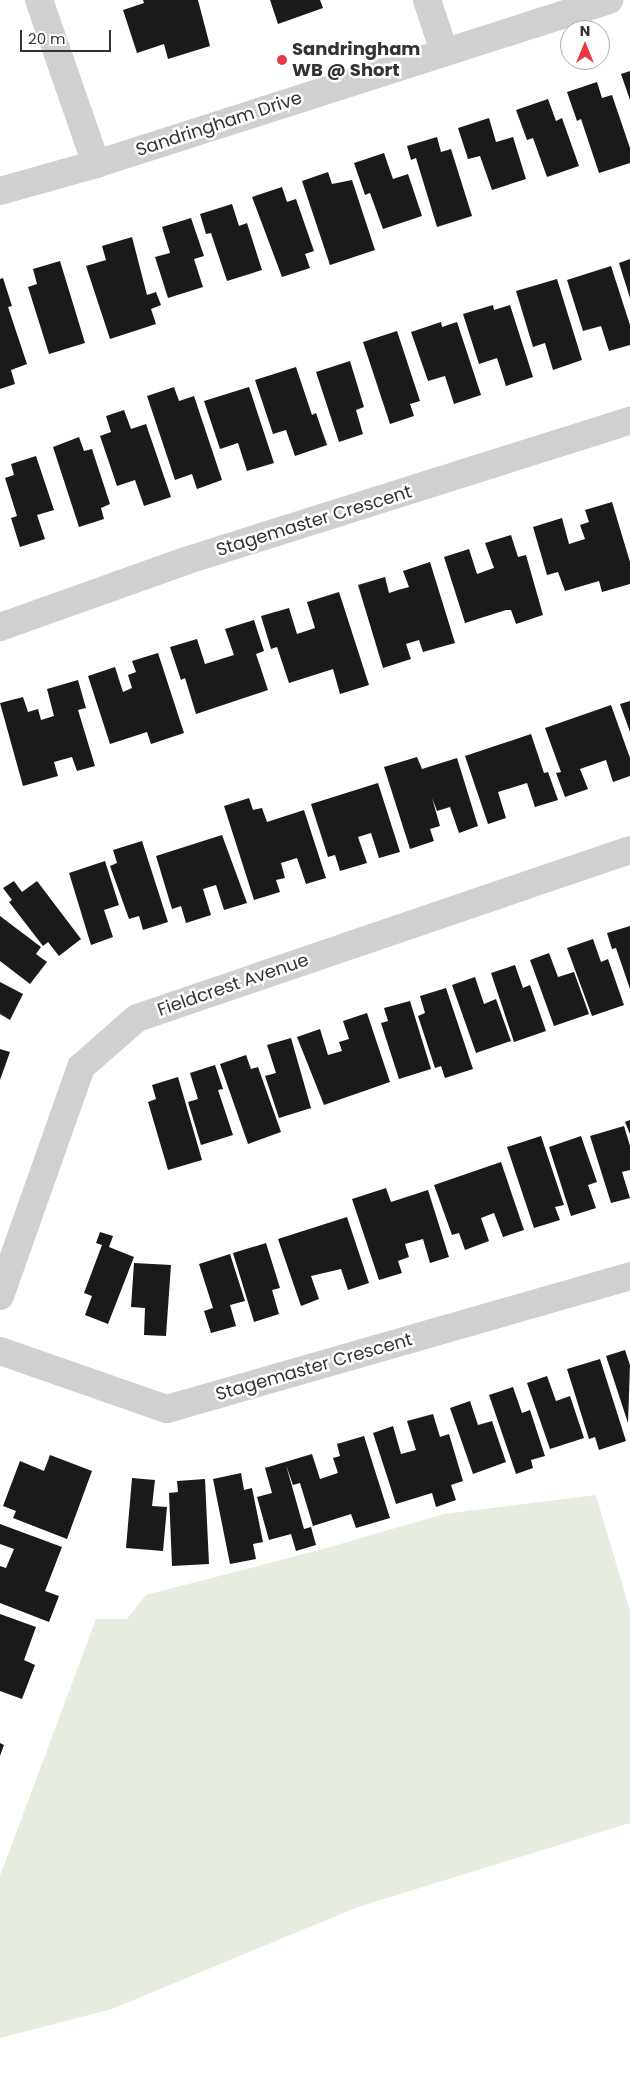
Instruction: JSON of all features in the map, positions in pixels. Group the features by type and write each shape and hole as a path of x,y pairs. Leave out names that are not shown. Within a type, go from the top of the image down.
{"street":[{"path":"39,0 96,164"},
{"path":"427,0 444,51"},
{"name":"Sandringham Drive","path":"0,191 96,164 444,51 609,0"},
{"name":"Stagemaster Crescent","path":"0,627 185,561 630,421"},
{"name":"Fieldcrest Avenue","path":"0,1296 81,1066 137,1018 630,850"},
{"name":"Stagemaster Crescent","path":"0,1351 167,1409 630,1276"}],"shaded area":[{"path":"596,1495 630,1611 630,1823 358,1907 112,2009 0,2038 0,1876 96,1619 127,1619 146,1595 323,1549 444,1514"}],"building":[{"path":"143,0 198,0 210,46 168,59 164,44 137,53 123,10 144,3"},
{"path":"270,0 320,0 323,8 278,24"},
{"path":"630,71 630,100 621,74"},
{"path":"597,82 602,98 612,95 630,148 630,163 599,173 581,119 577,121 567,92"},
{"path":"548,99 556,121 562,118 579,166 547,177 533,138 527,140 516,110"},
{"path":"489,118 496,142 513,137 526,179 492,190 480,156 468,159 458,128"},
{"path":"437,137 441,152 451,149 472,216 437,227 416,158 411,160 407,146"},
{"path":"384,153 393,179 408,174 422,216 383,229 370,193 365,195 354,163"},
{"path":"328,172 332,184 352,180 375,250 330,265 302,181"},
{"path":"282,187 287,202 296,199 314,251 305,254 310,268 282,277 252,197"},
{"path":"232,204 239,226 247,223 262,270 227,281 211,233 206,234 200,214"},
{"path":"191,218 204,256 194,259 203,287 168,298 155,257 170,253 162,227"},
{"path":"132,237 147,295 156,292 161,305 151,309 156,324 110,339 86,266 106,260 102,246"},
{"path":"630,259 630,298 619,263"},
{"path":"60,261 85,343 49,354 28,287 37,284 33,269"},
{"path":"611,266 630,325 630,345 609,351 601,326 583,331 567,280"},
{"path":"3,278 12,306 8,307 27,364 11,370 15,384 0,389 0,279"},
{"path":"557,279 582,360 553,370 545,343 533,347 516,291"},
{"path":"493,305 494,310 510,305 533,377 506,386 497,358 479,364 463,314"},
{"path":"441,322 442,327 457,322 481,395 454,404 445,376 428,381 411,332"},
{"path":"397,331 420,401 410,404 414,416 390,424 363,342"},
{"path":"350,361 364,407 356,410 363,434 339,442 316,372"},
{"path":"296,367 312,415 316,413 327,445 295,456 286,430 273,434 255,380"},
{"path":"174,387 179,401 194,396 222,480 197,489 192,474 175,480 147,396"},
{"path":"249,387 274,463 247,471 238,443 220,449 204,401"},
{"path":"124,410 131,429 146,424 171,497 144,506 135,480 117,486 100,436 111,432 106,416"},
{"path":"79,437 84,451 92,449 110,504 101,508 104,519 79,527 53,447"},
{"path":"36,456 54,510 37,515 45,539 20,547 11,518 17,516 5,478 14,475 11,464"},
{"path":"612,502 630,562 630,584 602,592 599,581 565,591 558,572 547,575 533,527 562,518 569,544 585,539 580,525 589,522 585,510"},
{"path":"511,535 518,557 526,555 543,615 516,624 511,610 506,610 465,623 444,557 469,549 477,574 494,568 485,543"},
{"path":"430,562 455,643 423,652 419,640 406,644 411,659 383,668 358,585 385,577 389,593 409,587 403,571"},
{"path":"339,592 369,685 340,694 333,669 289,683 277,647 271,649 261,616 289,608 297,634 315,628 307,602"},
{"path":"254,620 264,651 256,654 268,690 196,714 185,678 181,680 170,647 197,639 205,664 234,655 225,629"},
{"path":"158,653 184,733 151,744 147,732 110,744 88,676 115,667 123,692 132,688 128,675 136,672 132,661"},
{"path":"78,680 86,708 78,710 95,766 77,771 72,757 54,762 58,776 23,786 0,703 23,697 28,712 38,709 41,720 54,716 47,689"},
{"path":"630,701 630,732 620,704"},
{"path":"611,705 630,758 630,776 613,782 606,760 580,769 588,789 565,797 556,773 561,772 545,728"},
{"path":"531,734 544,773 548,772 558,800 535,807 527,783 498,792 506,818 488,824 465,756"},
{"path":"417,757 422,769 457,758 478,826 459,833 450,807 437,811 432,798 440,826 430,829 434,841 410,849 384,767"},
{"path":"378,783 400,852 379,858 371,833 358,837 367,863 340,871 335,855 328,857 311,804"},
{"path":"249,798 253,810 262,808 267,822 304,810 326,878 306,884 297,858 281,863 285,878 276,880 280,892 254,900 224,806"},
{"path":"222,835 247,903 224,910 216,885 203,889 211,915 186,923 181,906 172,909 156,856"},
{"path":"142,841 168,922 143,930 139,916 129,919 110,866 117,863 113,850"},
{"path":"105,861 119,905 104,910 113,937 91,945 69,873"},
{"path":"14,881 22,892 37,881 81,939 59,956 48,942 43,946 9,902 12,900 3,888"},
{"path":"0,916 41,947 36,954 47,962 30,984 0,961"},
{"path":"630,926 630,989 616,948 612,949 607,933"},
{"path":"593,939 601,962 608,959 624,1005 592,1016 567,948"},
{"path":"549,953 558,977 574,972 589,1014 554,1026 530,960"},
{"path":"515,965 523,988 530,985 546,1031 514,1042 491,973"},
{"path":"475,977 484,1004 496,999 511,1041 476,1053 452,985"},
{"path":"0,982 23,994 10,1020 0,1014"},
{"path":"446,988 473,1069 445,1078 441,1066 435,1068 418,1016 425,1013 420,996"},
{"path":"410,1001 431,1069 399,1079 381,1023 388,1021 384,1008"},
{"path":"367,1013 390,1082 324,1105 297,1037 320,1029 328,1055 342,1051 339,1042 349,1039 343,1021"},
{"path":"291,1038 311,1108 279,1118 265,1076 276,1073 267,1045"},
{"path":"0,1049 10,1052 0,1080"},
{"path":"246,1055 251,1069 258,1067 281,1132 248,1144 220,1064"},
{"path":"215,1065 223,1089 218,1090 233,1135 201,1145 188,1102 198,1099 190,1073"},
{"path":"178,1077 202,1160 168,1170 148,1102 156,1099 152,1085"},
{"path":"630,1120 630,1134 625,1122"},
{"path":"624,1126 630,1146 630,1170 622,1172 630,1198 611,1203 590,1136"},
{"path":"541,1136 564,1205 555,1207 560,1220 534,1228 507,1147"},
{"path":"581,1136 597,1182 588,1185 596,1208 571,1216 549,1147"},
{"path":"501,1162 524,1230 503,1237 494,1213 481,1218 489,1241 465,1250 459,1233 452,1235 434,1185"},
{"path":"386,1188 391,1202 428,1190 449,1257 430,1263 423,1239 405,1244 409,1257 398,1261 402,1273 379,1280 352,1199"},
{"path":"347,1217 369,1283 348,1290 341,1269 311,1276 319,1299 301,1306 278,1239"},
{"path":"100,1232 113,1236 109,1247 134,1257 108,1324 85,1315 92,1296 84,1293 102,1245 96,1243"},
{"path":"266,1243 280,1288 272,1290 279,1314 254,1322 233,1253"},
{"path":"230,1254 245,1301 230,1305 236,1326 211,1333 204,1311 213,1308 199,1264"},
{"path":"134,1263 171,1265 166,1336 144,1335 145,1308 131,1307"},
{"path":"625,1350 630,1365 628,1423 606,1356"},
{"path":"600,1359 626,1441 599,1450 595,1437 589,1439 567,1369"},
{"path":"547,1376 556,1401 570,1396 584,1438 550,1449 527,1383"},
{"path":"513,1387 522,1413 530,1410 545,1456 531,1460 533,1468 516,1474 489,1395"},
{"path":"470,1401 478,1425 492,1421 506,1462 473,1474 450,1408"},
{"path":"433,1414 440,1437 449,1434 463,1481 451,1485 456,1500 436,1507 432,1493 396,1504 373,1433 393,1426 401,1454 416,1450 407,1421"},
{"path":"364,1436 390,1518 356,1528 351,1514 313,1526 300,1483 293,1485 286,1465 304,1529 311,1527 316,1545 296,1551 291,1534 269,1540 257,1497 272,1493 265,1468 312,1454 320,1479 338,1473 333,1458 340,1456 337,1444"},
{"path":"50,1455 92,1471 67,1539 13,1518 16,1511 3,1506 20,1461 44,1471"},
{"path":"241,1473 244,1490 252,1488 263,1542 253,1544 256,1559 230,1564 213,1479"},
{"path":"132,1478 155,1480 152,1506 167,1507 163,1551 126,1548"},
{"path":"205,1479 209,1564 172,1566 169,1493 178,1492 177,1481"},
{"path":"0,1524 62,1547 45,1591 59,1596 49,1622 0,1603 0,1566 6,1568 14,1549 0,1544"},
{"path":"0,1614 36,1627 24,1660 35,1665 22,1699 0,1691"},
{"path":"0,1743 4,1745 0,1756"}],"place":[{"name":"Sandringham WB @ Short","path":"282,60"}]}
